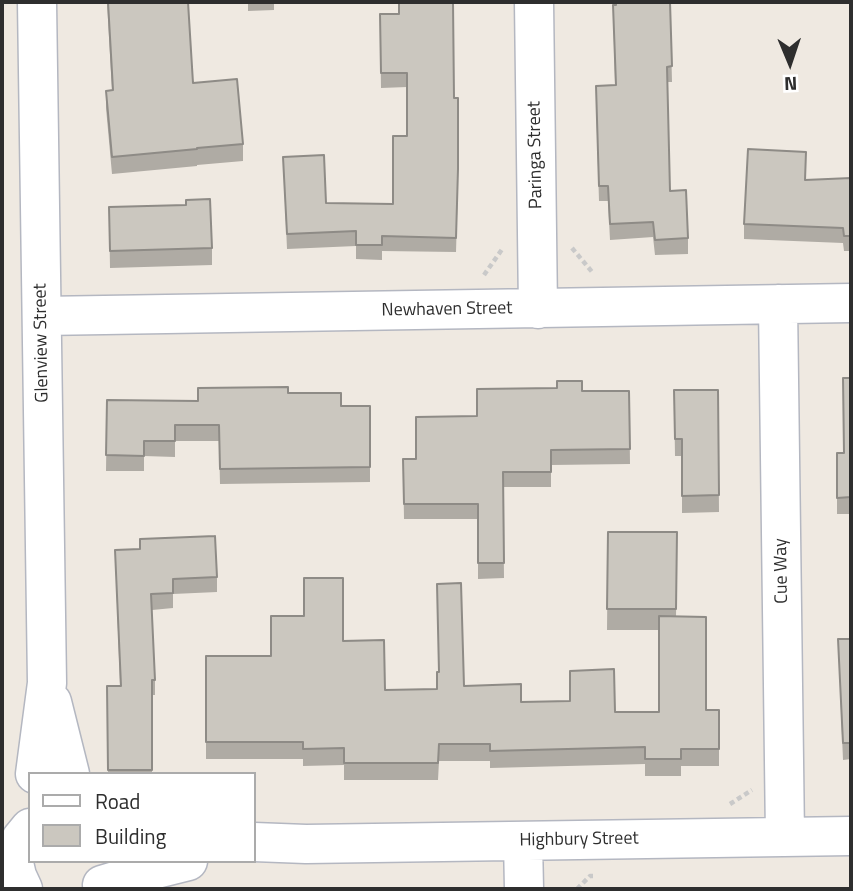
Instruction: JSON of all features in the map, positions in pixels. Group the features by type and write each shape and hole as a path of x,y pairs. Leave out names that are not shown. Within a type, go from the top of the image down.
{"street":[{"name":"Glenview Street","path":"35,772 47,683 37,2"},
{"name":"Paringa Street","path":"534,2 538,309"},
{"name":"Newhaven Street","path":"42,316 851,303"},
{"name":"Cue Way","path":"778,304 785,837"},
{"name":"Glenview Street","path":"47,683 69,772"},
{"name":"Highbury Street","path":"256,842 306,844 851,836"},
{"path":"18,839 15,863 23,889"},
{"path":"523,841 524,889"},
{"name":"Highbury Street","path":"256,850 306,844"},
{"path":"103,878 180,863"}],"building":[{"path":"108,2 188,2 193,83 237,79 243,144 112,157 106,91 113,90"},
{"path":"399,2 453,2 454,98 458,98 456,238 382,236 382,245 356,245 356,231 287,234 283,157 324,155 326,203 393,204 393,136 407,136 407,73 381,73 380,14 399,14"},
{"path":"616,2 670,2 672,66 667,67 670,191 686,190 688,238 655,240 653,222 610,224 608,186 599,186 596,86 616,85 613,5 616,5"},
{"path":"748,149 806,152 805,180 851,178 851,236 844,236 843,228 744,224"},
{"path":"210,199 212,248 110,251 109,207 186,205 186,200"},
{"path":"843,378 851,378 851,497 837,498 837,453 844,453"},
{"path":"557,381 582,381 582,391 629,391 630,449 551,450 551,472 503,472 504,563 478,563 478,504 404,504 403,459 416,459 416,417 477,416 477,389 557,388"},
{"path":"288,387 288,393 341,393 341,406 370,406 370,467 220,469 219,425 175,425 175,441 144,441 144,456 106,455 107,400 198,401 198,388"},
{"path":"674,390 718,390 719,495 682,496 682,439 675,439"},
{"path":"608,532 677,532 676,609 607,609"},
{"path":"215,536 217,577 173,579 173,593 151,594 155,680 152,680 152,770 108,770 107,686 121,686 115,550 140,549 140,539"},
{"path":"304,578 343,578 343,641 384,640 385,690 437,689 437,584 461,583 464,686 521,684 521,702 570,701 570,671 614,669 615,712 659,712 659,616 706,617 706,710 719,710 719,749 681,749 681,759 645,759 645,747 490,751 490,744 439,744 438,763 344,763 344,748 303,749 303,742 206,742 206,656 271,656 271,616 304,616"},
{"path":"838,639 851,639 851,743 843,743"}]}
